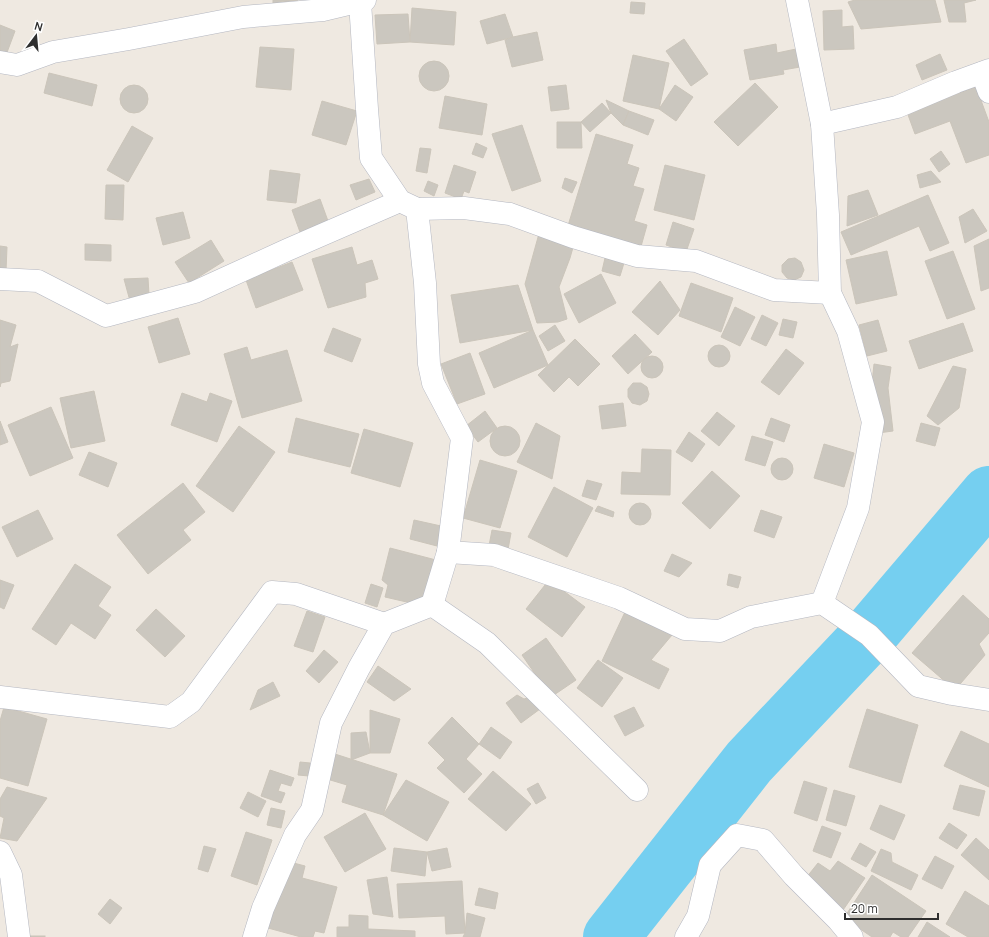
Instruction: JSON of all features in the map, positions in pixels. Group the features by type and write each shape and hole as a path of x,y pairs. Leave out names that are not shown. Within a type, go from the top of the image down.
{"street":[{"path":"797,0 822,124 828,215 830,293 848,331 873,422 858,508 822,602"},
{"path":"0,62 16,65 53,52 243,17 262,7 323,10 363,1 367,110 371,158 409,205 425,283 429,364 433,382 462,438 448,552 432,605"},
{"path":"822,124 897,107 956,82 987,78"},
{"path":"0,279 38,281 106,316 195,292 287,250 409,205 464,208 510,214 637,256 696,261 774,290 830,293"},
{"path":"448,552 494,555 619,598 685,629 720,631 751,617 822,602 869,635 918,686 952,694 989,700"},
{"path":"0,697 170,717 191,702 272,592 296,594 384,624"},
{"path":"254,937 263,908 295,835 312,810 331,723 359,668 384,624 432,605"},
{"path":"432,605 487,643 637,790"},
{"path":"686,937 698,916 710,865 737,835 763,840 794,876 838,920 852,937"},
{"path":"0,852 11,876 19,937"}],"building":[{"path":"273,0 298,0 273,3"},
{"path":"855,0 935,0 941,22 861,29 848,2"},
{"path":"944,0 976,0 964,3 966,22 949,22"},
{"path":"631,2 645,3 644,14 630,13"},
{"path":"412,8 456,12 454,45 410,42"},
{"path":"842,10 842,27 853,26 854,49 824,50 823,11"},
{"path":"408,14 410,42 377,44 375,15"},
{"path":"505,14 513,37 487,44 480,21"},
{"path":"0,25 15,31 6,55 0,52"},
{"path":"537,32 543,60 512,67 505,40"},
{"path":"684,39 708,74 691,86 666,51"},
{"path":"776,44 777,53 796,49 800,67 783,70 784,74 750,80 744,50"},
{"path":"260,47 294,49 291,90 256,87"},
{"path":"940,54 947,70 922,80 916,65"},
{"path":"633,55 669,63 659,109 623,101"},
{"path":"434,61 445,65 449,76 445,87 434,91 423,87 419,76 423,65"},
{"path":"49,73 97,85 92,106 44,93"},
{"path":"755,83 778,107 738,146 714,122"},
{"path":"134,85 144,89 148,99 144,109 134,113 124,109 120,99 124,89"},
{"path":"566,85 569,109 551,111 548,87"},
{"path":"675,85 693,97 676,121 659,109"},
{"path":"976,87 989,122 989,155 966,163 950,121 915,134 907,112"},
{"path":"445,96 487,104 482,135 439,128"},
{"path":"606,100 629,111 623,125 611,113"},
{"path":"322,101 357,111 346,145 312,135"},
{"path":"602,103 611,113 590,132 581,122"},
{"path":"629,111 654,120 648,135 623,125"},
{"path":"557,122 581,122 582,148 557,148"},
{"path":"522,125 541,181 512,191 492,134"},
{"path":"132,126 153,138 128,182 107,170"},
{"path":"596,134 633,145 627,164 639,168 633,186 644,189 634,221 647,225 640,250 567,229"},
{"path":"476,143 487,148 483,158 472,154"},
{"path":"420,148 431,149 427,173 416,171"},
{"path":"941,151 950,164 939,172 930,159"},
{"path":"454,165 476,172 469,193 464,191 461,199 445,193"},
{"path":"665,165 705,175 694,220 654,210"},
{"path":"270,170 300,174 296,203 267,200"},
{"path":"931,171 941,182 920,188 917,175"},
{"path":"565,178 577,182 572,193 562,188"},
{"path":"369,179 375,192 356,200 350,185"},
{"path":"428,181 438,185 434,196 424,191"},
{"path":"106,185 124,185 123,220 105,219"},
{"path":"868,190 878,215 847,226 848,196"},
{"path":"928,195 949,243 930,251 919,226 851,255 841,232"},
{"path":"320,199 328,221 300,232 292,210"},
{"path":"973,209 987,231 965,243 959,217"},
{"path":"183,212 190,238 163,245 156,218"},
{"path":"673,222 694,229 686,252 666,245"},
{"path":"540,230 574,244 559,287 567,319 558,322 537,323 525,284"},
{"path":"989,239 989,288 981,291 974,246"},
{"path":"211,240 224,261 189,283 175,262"},
{"path":"85,244 111,245 111,261 85,260"},
{"path":"0,246 7,247 6,271 0,271"},
{"path":"352,247 357,265 372,260 378,279 365,283 366,297 328,308 312,259"},
{"path":"887,251 897,295 856,304 846,260"},
{"path":"953,251 975,309 947,319 925,261"},
{"path":"605,258 624,263 620,276 602,271"},
{"path":"795,258 801,262 804,270 801,277 794,280 787,278 782,272 782,265 788,259"},
{"path":"292,262 303,290 256,308 246,280"},
{"path":"601,274 616,303 579,323 564,294"},
{"path":"148,278 149,295 130,301 124,279"},
{"path":"660,281 680,310 658,335 632,312"},
{"path":"691,283 733,298 721,332 679,316"},
{"path":"518,285 533,330 460,343 451,295"},
{"path":"735,307 755,317 740,346 721,337"},
{"path":"762,315 778,323 766,346 751,339"},
{"path":"178,318 190,354 159,363 148,327"},
{"path":"783,319 797,322 793,338 779,335"},
{"path":"0,320 16,325 10,347 18,344 10,381 1,383 0,387"},
{"path":"878,320 887,351 867,356 859,325"},
{"path":"963,323 973,351 919,369 909,341"},
{"path":"555,325 565,341 548,351 539,336"},
{"path":"333,328 361,339 352,362 324,351"},
{"path":"533,330 548,365 494,388 479,353"},
{"path":"635,334 652,352 628,374 612,356"},
{"path":"575,339 600,364 578,386 569,377 554,392 538,375"},
{"path":"719,345 727,348 730,356 727,364 719,367 711,364 708,356 711,348"},
{"path":"247,347 251,360 287,350 302,401 242,418 224,354"},
{"path":"786,349 804,363 779,395 761,382"},
{"path":"470,353 485,394 457,404 441,364"},
{"path":"652,356 660,359 663,367 660,375 652,378 644,375 641,367 644,359"},
{"path":"874,364 891,367 888,388 893,431 878,433 872,383"},
{"path":"953,366 966,369 959,408 938,425 927,416"},
{"path":"633,383 641,383 647,387 649,394 647,401 640,405 632,403 628,397 628,389"},
{"path":"94,391 105,441 71,448 60,398"},
{"path":"182,393 207,402 210,393 232,401 217,442 171,425"},
{"path":"623,403 626,426 602,429 599,406"},
{"path":"51,407 73,458 30,476 8,425"},
{"path":"485,411 497,428 478,442 466,426"},
{"path":"717,412 735,426 719,446 701,431"},
{"path":"296,418 359,434 350,467 288,452"},
{"path":"771,418 790,425 784,442 765,435"},
{"path":"0,421 8,442 0,445"},
{"path":"536,423 560,436 552,479 517,462"},
{"path":"921,423 940,428 935,446 916,441"},
{"path":"239,426 275,452 233,512 196,486"},
{"path":"505,426 511,427 519,435 519,447 511,455 505,456 499,455 491,447 490,441 491,435 499,427"},
{"path":"364,429 413,443 400,487 351,473"},
{"path":"689,432 705,444 692,462 676,452"},
{"path":"752,436 773,442 765,466 745,460"},
{"path":"824,444 854,453 844,487 814,478"},
{"path":"642,449 671,450 670,495 621,494 622,472 641,473"},
{"path":"89,452 117,463 108,487 79,475"},
{"path":"782,458 790,461 793,469 790,477 782,480 774,477 771,469 774,461"},
{"path":"480,460 517,471 500,528 463,518"},
{"path":"712,471 740,496 710,529 682,503"},
{"path":"587,480 602,484 596,500 582,496"},
{"path":"183,483 205,512 183,530 191,540 148,574 117,535"},
{"path":"554,487 593,508 567,557 528,537"},
{"path":"640,503 648,506 651,514 648,522 640,525 632,522 629,514 632,506"},
{"path":"598,506 614,512 613,517 595,511"},
{"path":"38,510 53,539 17,557 2,527"},
{"path":"761,510 782,517 774,538 754,531"},
{"path":"414,520 441,526 437,546 410,539"},
{"path":"492,530 511,533 507,555 488,551"},
{"path":"390,548 436,560 424,606 385,597 388,585 382,580"},
{"path":"672,554 692,563 679,577 664,571"},
{"path":"75,564 111,587 98,606 111,615 95,639 71,623 56,645 32,629"},
{"path":"729,574 741,577 738,588 727,585"},
{"path":"0,580 14,585 4,609 0,607"},
{"path":"549,580 585,607 562,637 526,609"},
{"path":"371,584 383,588 377,607 365,603"},
{"path":"963,595 989,619 989,633 979,644 985,655 955,690 912,653"},
{"path":"156,609 185,636 165,657 136,630"},
{"path":"307,611 325,617 313,652 294,646"},
{"path":"625,612 672,635 651,660 669,669 659,689 602,661"},
{"path":"546,638 576,680 551,697 522,655"},
{"path":"324,650 338,662 319,683 306,671"},
{"path":"598,660 623,678 602,707 577,688"},
{"path":"378,666 411,689 394,701 367,682"},
{"path":"273,682 280,696 250,710 258,690"},
{"path":"517,695 524,699 530,697 540,709 521,723 506,703"},
{"path":"4,707 47,719 28,786 0,778 0,721"},
{"path":"634,707 644,726 625,736 614,716"},
{"path":"867,709 918,725 901,783 849,767"},
{"path":"370,710 400,719 390,753 370,753"},
{"path":"452,717 479,744 466,759 482,774 464,793 437,768 445,760 428,743"},
{"path":"491,727 512,742 500,759 479,744"},
{"path":"961,731 989,744 989,787 944,766"},
{"path":"366,732 370,753 351,760 351,733"},
{"path":"335,754 397,774 383,815 342,802 347,785 327,779"},
{"path":"300,762 310,763 309,776 298,775"},
{"path":"270,770 294,778 291,786 281,783 278,791 285,793 281,803 261,796"},
{"path":"493,771 531,804 506,831 468,799"},
{"path":"406,780 449,802 427,841 383,815"},
{"path":"804,781 827,788 817,821 794,813"},
{"path":"538,783 546,798 536,804 527,789"},
{"path":"960,785 985,791 979,816 953,809"},
{"path":"7,787 47,798 17,841 0,838 4,818 0,816 0,799"},
{"path":"834,790 855,796 846,826 826,820"},
{"path":"248,792 266,801 258,817 240,808"},
{"path":"880,805 905,815 894,840 870,829"},
{"path":"271,808 285,811 281,828 267,825"},
{"path":"365,813 386,849 345,872 324,837"},
{"path":"949,823 967,835 957,849 939,838"},
{"path":"822,826 841,833 831,858 813,851"},
{"path":"246,832 272,840 257,885 231,876"},
{"path":"976,838 989,850 989,880 961,855"},
{"path":"860,843 876,852 866,867 851,859"},
{"path":"204,846 216,849 208,872 198,869"},
{"path":"394,848 427,852 425,876 391,871"},
{"path":"447,848 451,867 432,871 427,852"},
{"path":"881,849 891,853 892,862 918,875 911,890 871,871"},
{"path":"935,856 954,866 942,889 922,879"},
{"path":"286,861 305,866 302,878 337,887 324,933 315,931 313,937 301,937 268,928"},
{"path":"838,861 865,878 841,913 806,878 818,863 830,871"},
{"path":"872,875 926,911 908,937 901,937 893,932 890,937 872,937 844,918"},
{"path":"387,877 393,917 373,914 367,880"},
{"path":"462,881 465,933 446,934 445,916 399,918 397,884"},
{"path":"479,888 498,893 495,909 475,905"},
{"path":"965,891 989,906 989,937 968,937 946,924"},
{"path":"110,899 122,908 110,924 98,914"},
{"path":"467,913 485,918 480,937 463,937 465,933"},
{"path":"349,915 368,916 368,929 415,931 415,937 337,937 337,927 349,927"},
{"path":"927,922 950,937 918,937"},
{"path":"45,936 45,937 28,937"}],"waterway":[{"path":"611,937 749,762 869,635 989,494"}]}
